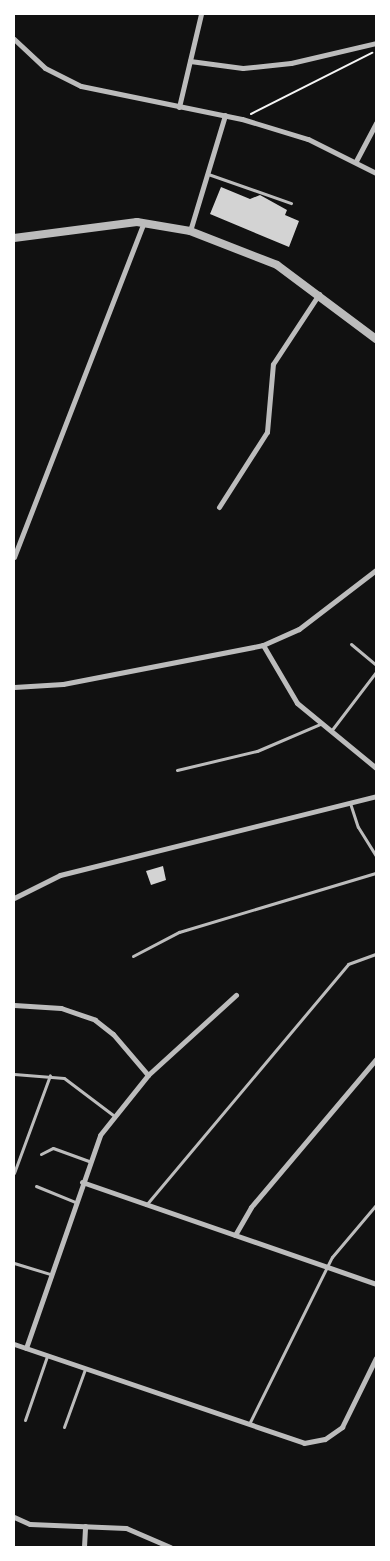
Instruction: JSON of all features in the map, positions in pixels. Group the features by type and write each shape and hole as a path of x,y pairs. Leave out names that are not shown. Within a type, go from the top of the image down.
{"street":[{"path":"178,107 201,14"},
{"path":"14,39 45,68 82,86 242,119 308,139 356,161 376,173"},
{"path":"190,61 243,68 291,63 376,43"},
{"path":"190,230 225,115"},
{"path":"356,161 376,123"},
{"path":"14,557 144,222"},
{"path":"14,238 144,222 190,230 277,265 319,294 376,339"},
{"path":"220,507 267,432 273,364 319,294"},
{"path":"14,687 63,684 263,645 299,629 376,570"},
{"path":"263,645 297,703 320,724 376,768"},
{"path":"14,898 60,875 376,796"},
{"path":"26,1348 82,1182 90,1161 113,1115 148,1075 236,995"},
{"path":"14,1005 61,1008 95,1020 113,1034 148,1075"},
{"path":"235,1235 251,1207 376,1059"},
{"path":"82,1182 376,1284"},
{"path":"14,1344 304,1443 324,1439 342,1427 376,1358"},
{"path":"14,1516 30,1524 126,1528 170,1547"},
{"path":"84,1547 85,1526"}],"lane":[{"path":"207,174 291,203"},
{"path":"351,644 376,665"},
{"path":"330,732 376,672"},
{"path":"177,770 257,751 320,724"},
{"path":"350,803 358,827 376,856"},
{"path":"133,956 179,932 376,873"},
{"path":"146,1205 348,964 376,954"},
{"path":"14,1074 64,1078 113,1115"},
{"path":"14,1173 50,1076"},
{"path":"42,1154 53,1148 90,1161"},
{"path":"36,1186 75,1202"},
{"path":"249,1424 330,1268 332,1256 376,1204"},
{"path":"14,1263 52,1274"},
{"path":"26,1420 47,1356"},
{"path":"64,1427 85,1369"}],"path":[{"path":"242,119 376,51"}],"building":[{"path":"221,187 250,199 260,195 287,210 285,215 299,221 289,247 210,214"},
{"path":"163,866 166,880 151,885 146,871"}]}
